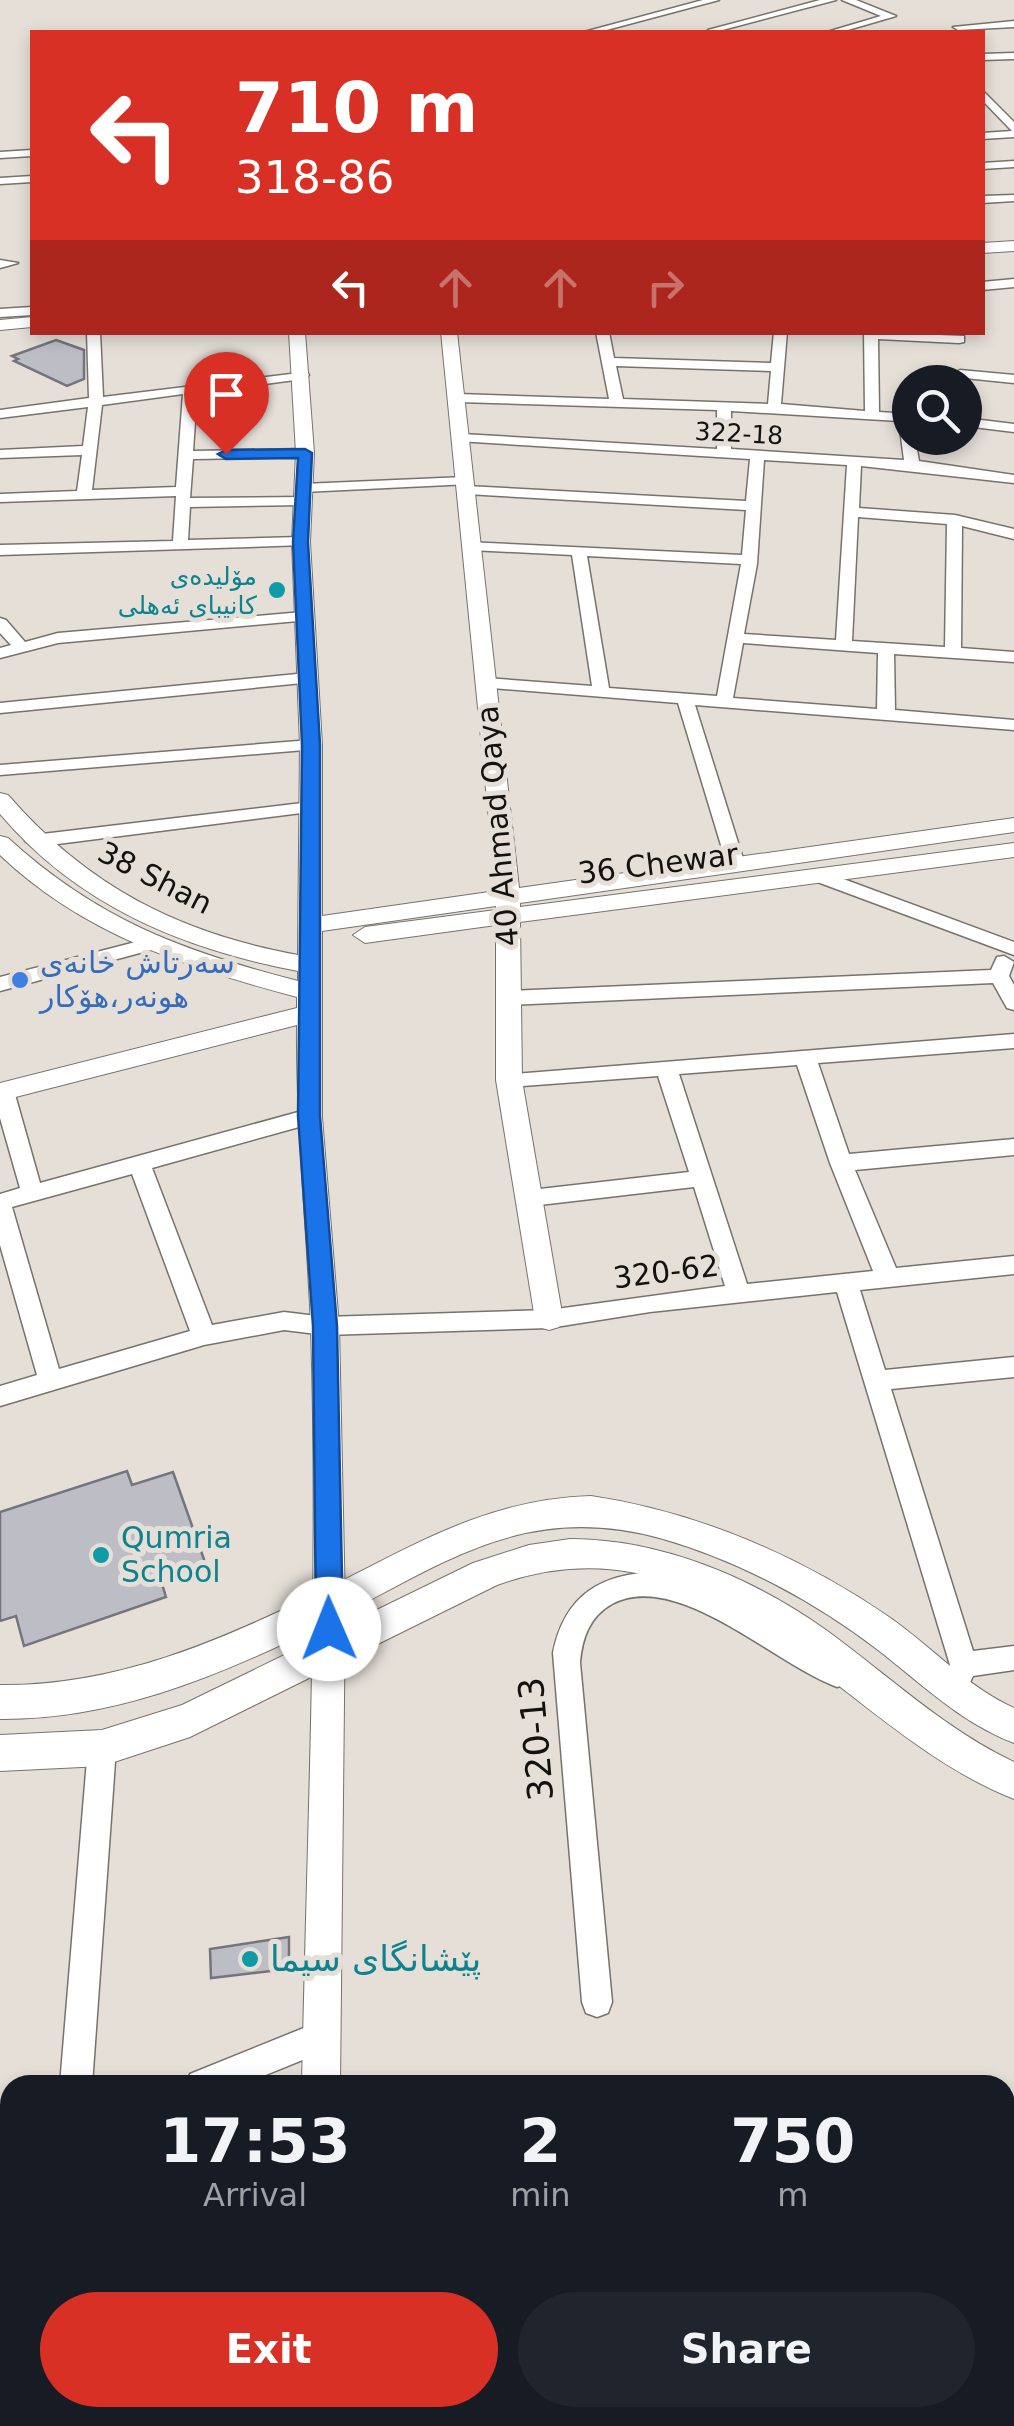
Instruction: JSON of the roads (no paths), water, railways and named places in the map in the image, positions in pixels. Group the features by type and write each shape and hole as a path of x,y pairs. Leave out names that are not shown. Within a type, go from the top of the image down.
{"main road":[{"path":"985,248 1014,246"},
{"path":"0,325 30,322"},
{"path":"0,1702 81,1698 135,1686 329,1605 467,1532 554,1512 590,1510 629,1515 723,1542 958,1677 994,1719 1014,1726"},
{"path":"0,1753 102,1748 190,1720 485,1574 528,1557 574,1554 624,1558 717,1585 788,1624 953,1750 1014,1781"}],"street":[{"path":"596,30 714,0"},
{"path":"720,30 830,0"},
{"path":"840,30 891,16 847,0"},
{"path":"665,12 681,18"},
{"path":"880,20 888,30"},
{"path":"615,24 629,30"},
{"path":"697,24 713,30"},
{"path":"960,30 1014,24"},
{"path":"985,57 1014,56"},
{"path":"985,97 1012,125 985,135"},
{"path":"985,110 997,109"},
{"path":"0,156 30,153"},
{"path":"985,166 1014,164"},
{"path":"0,181 30,179"},
{"path":"985,200 1014,198"},
{"path":"985,286 1014,283"},
{"path":"0,313 30,311"},
{"path":"84,495 96,398 93,335"},
{"path":"297,335 305,453 303,617 311,745 309,1116 325,1326 329,1605 321,2075"},
{"name":"40 Ahmad Qaya","path":"449,335 508,905 509,1080 550,1318"},
{"path":"603,335 616,402"},
{"path":"774,408 782,335"},
{"path":"871,335 872,415"},
{"path":"915,335 959,336 960,365"},
{"path":"608,362 778,368"},
{"path":"2,418 96,398 302,375"},
{"path":"982,378 1014,379"},
{"path":"180,545 190,388"},
{"path":"458,398 774,408 892,416"},
{"path":"724,406 724,454"},
{"path":"982,424 1014,428"},
{"name":"322-18","path":"462,438 912,465 1014,478"},
{"path":"0,454 92,450"},
{"path":"186,455 305,453"},
{"path":"911,455 912,465"},
{"path":"724,702 749,560 757,456"},
{"path":"844,645 854,462"},
{"path":"0,498 303,494 466,486 753,506"},
{"path":"852,512 955,520 1014,534"},
{"path":"953,653 955,520"},
{"path":"0,550 301,542"},
{"path":"471,545 749,560"},
{"path":"579,551 601,693"},
{"path":"0,653 58,638 303,617"},
{"path":"0,623 20,646"},
{"path":"736,638 1014,657"},
{"path":"886,648 886,714"},
{"path":"0,708 307,678"},
{"path":"486,683 1014,725"},
{"path":"686,699 736,864"},
{"path":"0,770 311,745"},
{"name":"38 Shan","path":"0,800 34,840 86,883 142,915 199,939 309,968"},
{"path":"34,840 311,807"},
{"path":"508,905 736,864 1014,824"},
{"name":"38 Shan","path":"3,849 62,897 151,944 309,968"},
{"name":"36 Chewar","path":"2,1091 309,968 508,905 819,876 1014,850"},
{"path":"819,876 1012,945 999,976"},
{"path":"0,984 151,944"},
{"path":"510,998 999,976"},
{"path":"999,976 1014,1004"},
{"path":"509,1080 1014,1041"},
{"path":"806,1060 840,1162 888,1278"},
{"path":"668,1070 739,1294"},
{"path":"2,1091 32,1192"},
{"path":"51,1382 0,1204 309,1116"},
{"path":"840,1162 1014,1148"},
{"path":"139,1162 204,1336"},
{"path":"530,1198 704,1178"},
{"name":"320-62","path":"0,1396 204,1336 294,1320 325,1326 550,1318 1014,1265"},
{"path":"846,1282 958,1677 1014,1658"},
{"path":"876,1381 1014,1366"},
{"name":"320-13","path":"597,2002 566,1663 568,1646 581,1614 608,1592 624,1585 662,1583 750,1625 810,1664 866,1686"},
{"path":"77,2075 102,1748"},
{"path":"226,2075 321,2037"}],"place":[{"name":"مۆلیدەی کانیبای ئەهلی","path":"277,590"},
{"name":"سەرتاش خانەی ھونەر،ھۆکار","path":"20,980"},
{"name":"Qumria School","path":"101,1555"},
{"name":"پێشانگای سیما","path":"250,1959"}]}
